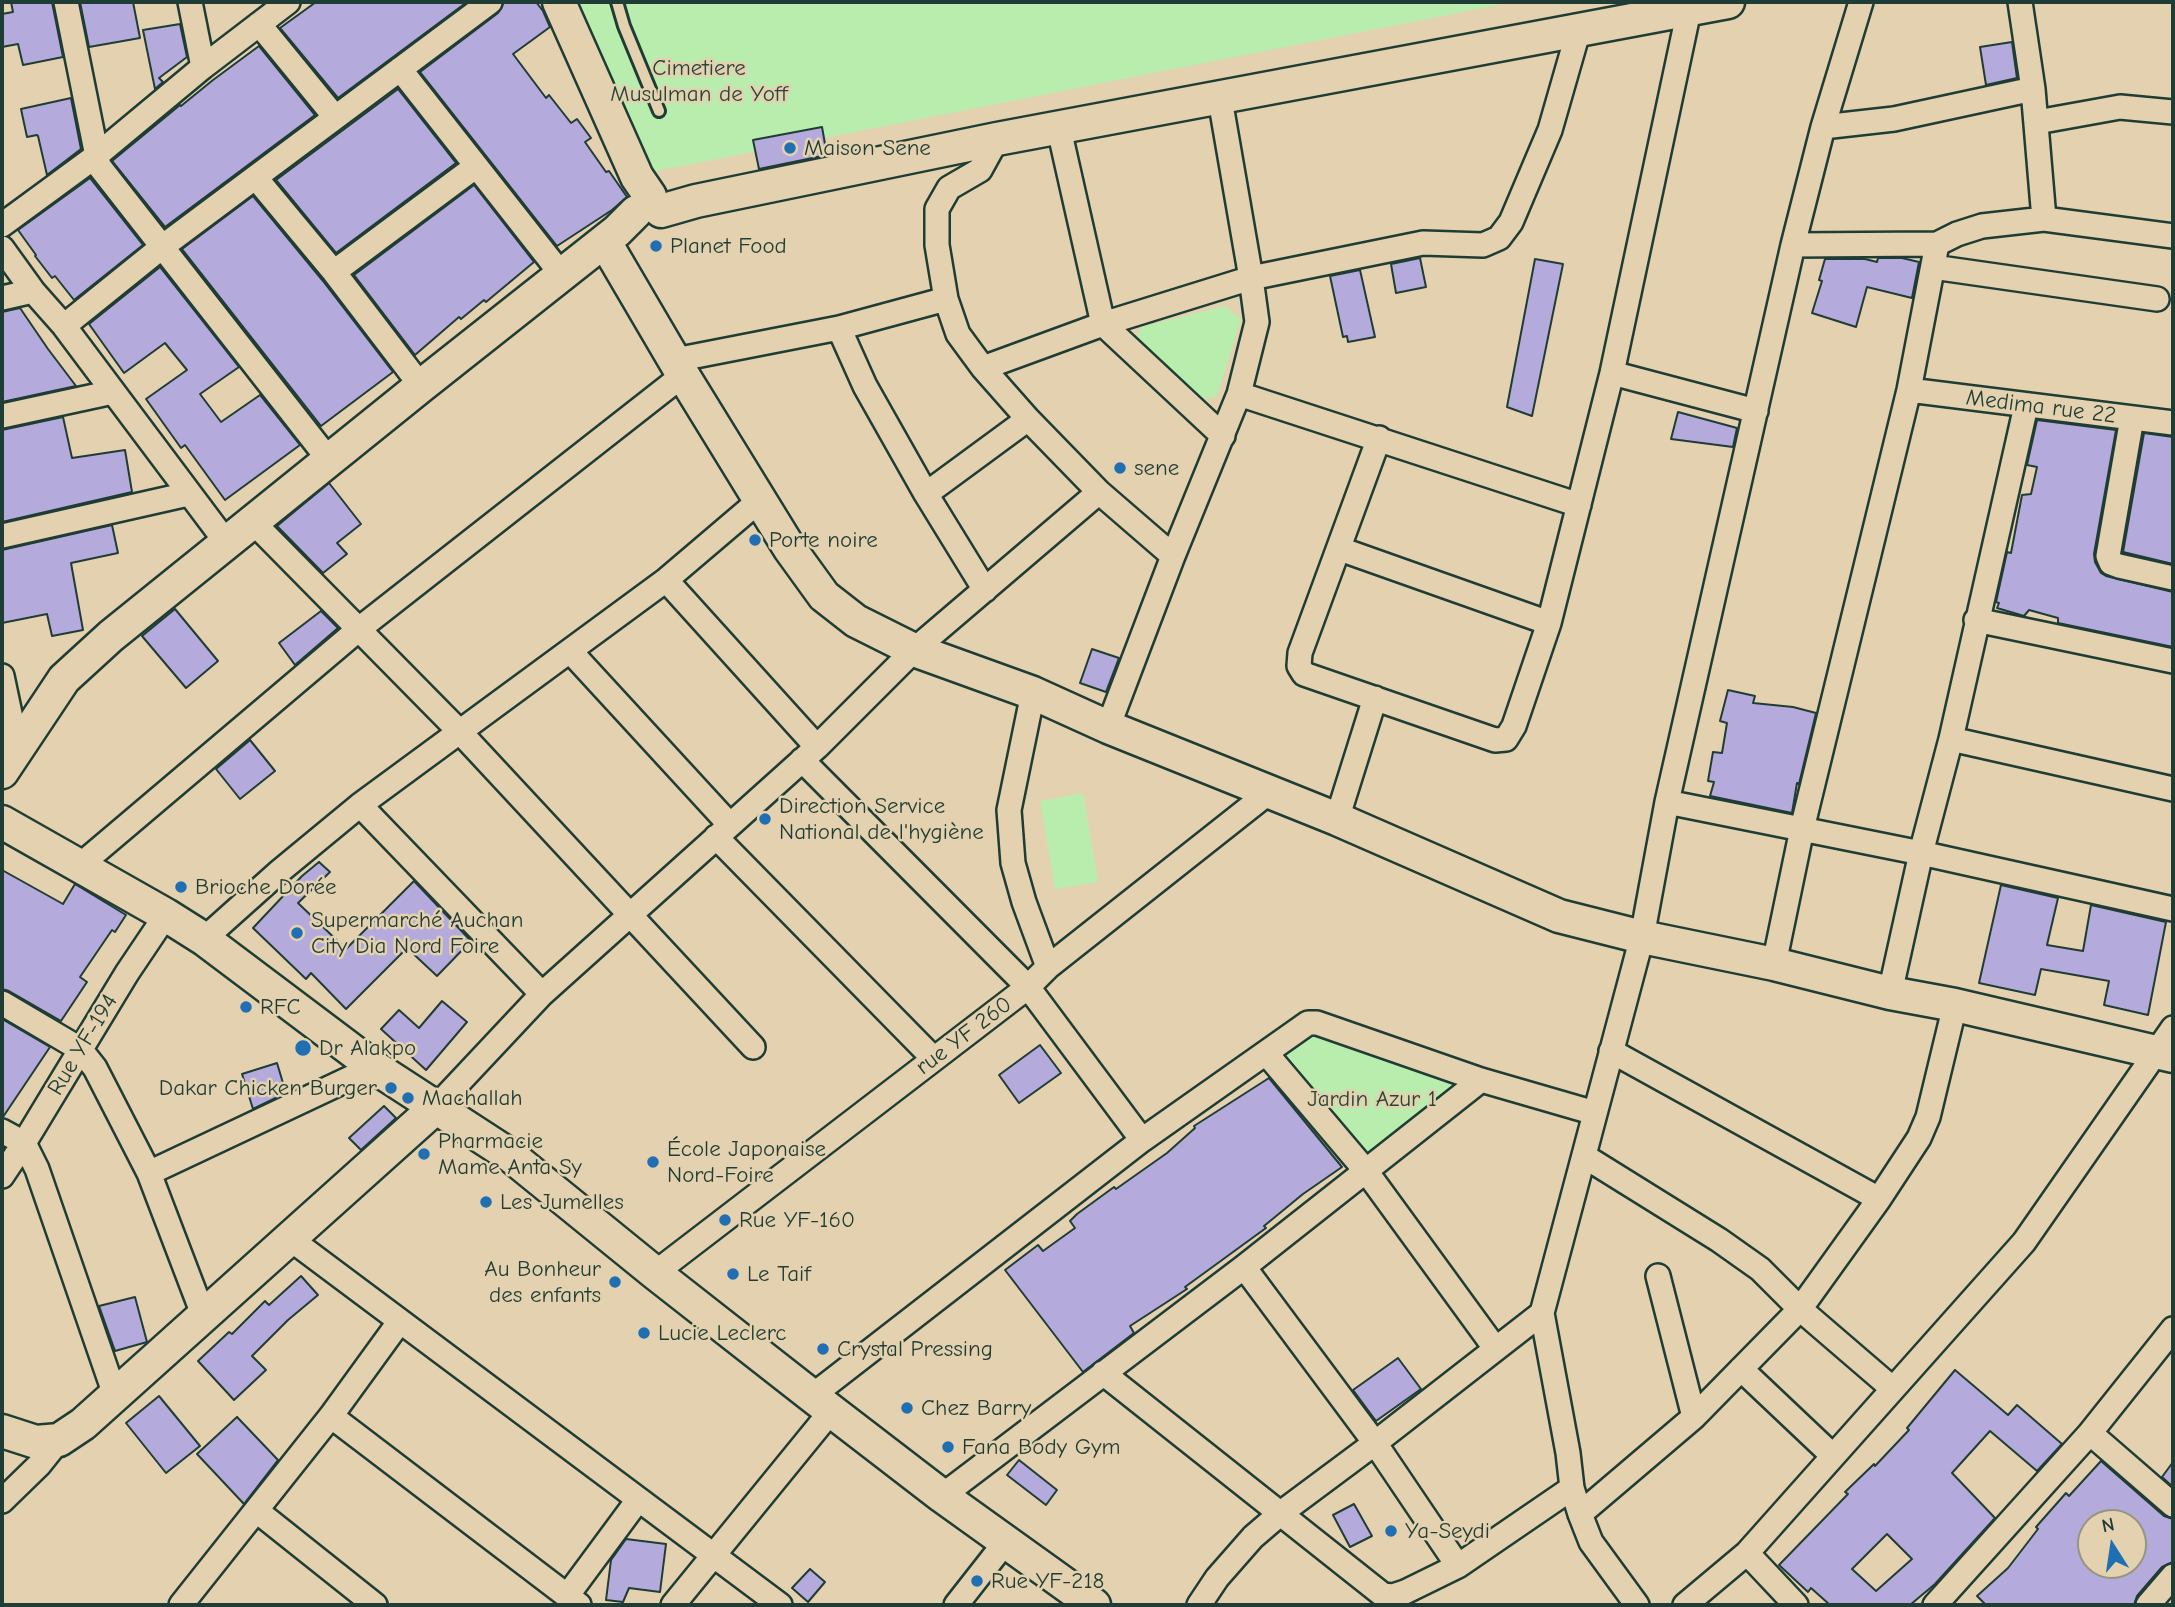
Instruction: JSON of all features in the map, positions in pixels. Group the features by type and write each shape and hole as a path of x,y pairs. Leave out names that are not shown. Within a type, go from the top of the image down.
{"street":[{"path":"66,2 96,156 106,178 329,460"},
{"path":"190,2 203,66"},
{"path":"2,225 96,156 203,66 288,2"},
{"path":"64,326 162,247 490,2"},
{"path":"559,2 639,210 679,368 790,549 824,596 856,621 914,650 1033,694 1268,793 1337,819 1559,916 1890,993 2168,1045 2024,1242 1747,1553 1685,1605"},
{"path":"10,760 64,679 111,636 562,275 639,210 696,201 997,139 1728,2"},
{"path":"1637,1605 1591,1542 1580,1514 1572,1488 1542,1313 1642,937 1667,802 1793,245 1861,2"},
{"path":"2020,2 2037,122 2044,219"},
{"path":"1379,438 1300,653 1299,666 1304,674 1495,740 1506,739 1514,726 1549,623 1579,505 1612,373 1689,10"},
{"path":"259,24 335,117"},
{"path":"983,368 1102,324 1251,278 1423,243 1483,245 1499,238 1511,222 1550,130 1579,29"},
{"path":"400,69 562,275"},
{"path":"1824,127 1894,119 2033,89"},
{"path":"1108,727 1173,556 1239,394 1256,322 1220,99"},
{"path":"2037,122 2120,107 2173,112"},
{"path":"1059,129 1102,324 1223,436"},
{"path":"997,139 980,170 949,188 937,209 937,245 946,299 958,334 983,368 1028,419 1099,492 1173,556"},
{"path":"334,272 475,167"},
{"path":"256,178 334,272 421,386"},
{"path":"1793,245 1937,244 1956,234 1982,226 2044,219 2173,236"},
{"path":"1774,964 1802,829 1909,390 1937,244"},
{"path":"2,248 226,542"},
{"path":"1933,267 2157,299"},
{"path":"2,298 33,290"},
{"path":"78,867 359,629 679,368 946,299"},
{"path":"839,328 865,386 926,494 985,590"},
{"path":"1612,373 1756,411"},
{"name":"Medima rue 22","path":"1909,390 2173,423"},
{"path":"2,416 113,392"},
{"path":"1239,394 1579,505"},
{"path":"1890,993 2026,406"},
{"path":"2132,418 2108,556 2111,563 2119,566 2173,578"},
{"path":"926,494 1028,419"},
{"path":"2,1501 39,1465 59,1440 83,1424 116,1395 435,1108 542,994 810,753 914,650 1099,492"},
{"path":"2,536 188,494"},
{"path":"204,939 360,805 666,580 760,500"},
{"path":"252,521 460,732 753,1046"},
{"path":"1340,550 1549,623"},
{"path":"666,580 810,753 1028,987 1142,1140"},
{"path":"1976,620 2173,661"},
{"path":"570,651 723,831 934,1059"},
{"path":"2,676 10,760"},
{"path":"1033,694 1009,810 1013,863 1048,967"},
{"path":"1337,819 1375,698"},
{"path":"1951,739 2173,789"},
{"name":"rue YF 260","path":"655,1273 1028,987 1048,967 1268,793"},
{"path":"1667,802 1922,853 2173,909"},
{"path":"360,805 542,994"},
{"path":"2,822 204,939 374,1067 511,1156 655,1273 942,1496 1007,1540 1094,1605"},
{"name":"Rue YF-194","path":"2,1176 166,915"},
{"path":"2,1003 80,1049 95,1068 149,1173 204,1317"},
{"path":"1580,1514 1694,1417 1800,1309 1880,1199 1919,1138 1928,1117 1955,1005"},
{"path":"673,1605 822,1403 1142,1140 1300,1027 1317,1023 1481,1080 1595,1113"},
{"path":"1611,1051 1880,1199"},
{"path":"1266,1053 1366,1171 1495,1348"},
{"path":"149,1173 374,1067"},
{"path":"942,1496 1244,1267 1481,1080"},
{"path":"2,1131 24,1143 37,1169 116,1395"},
{"path":"1584,1156 1719,1240 1760,1269 1800,1309 1893,1389"},
{"path":"289,1238 780,1605"},
{"path":"1244,1267 1376,1443 1458,1566"},
{"path":"1658,1276 1694,1417"},
{"path":"1199,1605 1217,1578 1253,1537 1281,1513 1376,1443 1542,1313"},
{"path":"181,1605 331,1416 400,1321"},
{"path":"1942,1603 2090,1433 2173,1329"},
{"path":"1741,1368 1833,1456"},
{"path":"1103,1373 1383,1594 1393,1596 1405,1592 1458,1566 1572,1488"},
{"path":"331,1416 573,1601 638,1500"},
{"path":"2,1430 36,1442 59,1440"},
{"path":"2090,1433 2173,1505"},
{"path":"257,1511 376,1605"},
{"path":"956,1605 1007,1540"},
{"path":"1747,1553 1796,1605"},
{"path":"2148,1605 2173,1576"}],"lane":[{"path":"617,2 659,111"}],"green space":[{"name":"Cimetiere Musulman de Yoff","path":"576,2 1513,2 652,172"},
{"path":"1225,306 1241,319 1217,396 1200,400 1135,342 1141,327"},
{"path":"1083,793 1098,882 1055,889 1040,801"},
{"name":"Jardin Azur 1","path":"1310,1031 1464,1083 1366,1159 1277,1054"}],"building":[{"path":"11,2 52,2 63,57 23,65 18,44 2,47 2,14 13,12"},
{"path":"80,2 133,2 140,38 89,47"},
{"path":"316,2 467,2 338,98 280,28"},
{"path":"504,2 536,2 543,11 550,27 513,54 546,98 549,95 571,123 577,119 591,138 585,142 627,197 557,246 420,72 498,13"},
{"path":"180,24 187,57 159,78 163,82 155,89 143,30"},
{"path":"2012,42 2017,78 1986,85 1980,47"},
{"path":"259,46 315,115 165,227 112,161 180,105"},
{"path":"398,89 456,163 336,253 276,180"},
{"path":"71,98 81,149 47,175 38,136 27,137 21,109"},
{"name":"Maison Sene","path":"822,127 827,155 759,169 753,140"},
{"path":"90,178 143,245 74,300 55,276 52,278 18,230"},
{"path":"474,185 534,262 486,302 484,300 461,319 459,317 415,355 354,275"},
{"path":"253,196 393,372 321,426 182,249"},
{"path":"1420,258 1426,287 1396,293 1391,264"},
{"path":"1878,258 1902,258 1919,262 1912,298 1867,287 1856,327 1812,313 1822,281 1819,280 1825,259 1865,259 1877,262"},
{"path":"1535,259 1563,264 1532,416 1507,407"},
{"path":"160,267 239,367 200,394 221,422 260,395 300,445 225,500 185,445 181,448 146,399 187,370 165,343 124,373 89,324"},
{"path":"1360,270 1375,337 1348,342 1347,336 1343,337 1330,276"},
{"path":"20,308 76,386 2,402 2,312"},
{"path":"1678,412 1737,428 1733,447 1671,439"},
{"path":"63,417 72,458 125,450 132,492 2,522 2,430"},
{"path":"2037,420 2116,430 2094,554 2095,562 2106,576 2173,592 2173,647 2058,623 2058,618 2029,610 2024,616 1997,608 2007,552 2011,553 2022,495 2031,494 2037,467 2027,465"},
{"path":"2144,433 2173,437 2173,564 2123,552"},
{"path":"329,483 361,524 337,543 347,554 323,573 277,526"},
{"path":"112,525 118,553 71,563 83,630 52,636 47,614 2,623 2,550"},
{"path":"175,609 218,661 186,688 142,636"},
{"path":"321,611 338,628 295,665 279,643"},
{"path":"1092,649 1119,658 1106,692 1080,683"},
{"path":"1728,690 1755,696 1753,703 1793,707 1816,713 1799,784 1797,783 1792,813 1710,796 1714,782 1708,781 1713,752 1722,753 1727,723 1720,721"},
{"path":"250,740 275,771 240,799 216,769"},
{"path":"319,862 330,872 298,903 346,949 414,881 471,941 437,976 407,948 346,1009 311,973 306,979 253,928 302,876"},
{"path":"2,870 63,904 75,884 126,915 115,932 112,930 80,977 87,982 61,1021 2,989"},
{"path":"2001,885 2058,898 2047,945 2083,951 2091,905 2166,922 2148,1015 2104,1005 2109,981 2041,969 2035,995 1979,983"},
{"path":"442,1001 467,1022 426,1070 381,1029 399,1010 419,1028"},
{"path":"2,1019 50,1047 3,1117 2,1117"},
{"path":"1040,1045 1061,1073 1019,1103 999,1075"},
{"path":"277,1063 286,1093 253,1109 242,1074"},
{"path":"1269,1078 1342,1167 1303,1194 1264,1226 1266,1228 1185,1287 1187,1289 1130,1326 1134,1333 1083,1372 1005,1270 1038,1245 1043,1251 1075,1228 1070,1221 1077,1214 1167,1153 1195,1128 1194,1126"},
{"path":"384,1106 396,1118 361,1150 349,1138"},
{"path":"301,1276 318,1295 252,1356 266,1370 234,1400 198,1361 229,1332 232,1334 265,1301 269,1305"},
{"path":"135,1297 147,1342 115,1351 99,1306"},
{"path":"1398,1358 1421,1389 1376,1421 1353,1390"},
{"path":"1955,1370 2008,1415 2017,1405 2062,1444 2037,1471 1990,1431 1952,1473 1995,1518 1935,1584 1910,1605 1830,1605 1811,1588 1808,1592 1779,1565 1848,1494 1845,1492 1874,1464 1875,1466 1909,1430 1907,1428","holes":["1887,1534 1912,1559 1876,1591 1852,1569"]},
{"path":"159,1396 200,1446 166,1473 126,1423"},
{"path":"237,1417 278,1460 244,1504 197,1454"},
{"path":"1019,1460 1057,1490 1046,1505 1007,1475"},
{"path":"2101,1461 2164,1516 2173,1519 2173,1562 2162,1567 2137,1596 2134,1605 1986,1605 1977,1596 2008,1568 2038,1529 2036,1527 2066,1493 2069,1496"},
{"path":"2173,1462 2173,1487 2162,1477"},
{"path":"1354,1504 1372,1536 1350,1547 1333,1515"},
{"path":"626,1539 666,1544 660,1592 629,1588 623,1602 606,1600 611,1560"},
{"path":"810,1569 825,1582 808,1602 792,1588"}],"place":[{"name":"Maison Sene","path":"790,148"},
{"name":"Planet Food","path":"656,246"},
{"name":"sene","path":"1120,468"},
{"name":"Porte noire","path":"755,540"},
{"name":"Direction Service National de l'hygiène","path":"765,819"},
{"name":"Brioche Dorée","path":"181,887"},
{"name":"Supermarché Auchan City Dia Nord Foire","path":"297,933"},
{"name":"RFC","path":"246,1007"},
{"name":"Dr Alakpo","path":"303,1048"},
{"name":"Dakar Chicken Burger","path":"391,1088"},
{"name":"Machallah","path":"408,1098"},
{"name":"Pharmacie Mame Anta Sy","path":"424,1154"},
{"name":"École Japonaise Nord-Foire","path":"653,1162"},
{"name":"Les Jumelles","path":"486,1202"},
{"name":"Rue YF-160","path":"725,1220"},
{"name":"Le Taif","path":"733,1274"},
{"name":"Au Bonheur des enfants","path":"615,1282"},
{"name":"Lucie Leclerc","path":"644,1333"},
{"name":"Crystal Pressing","path":"823,1349"},
{"name":"Chez Barry","path":"907,1408"},
{"name":"Fana Body Gym","path":"948,1447"},
{"name":"Ya-Seydi","path":"1391,1531"},
{"name":"Rue YF-218","path":"977,1581"}]}
